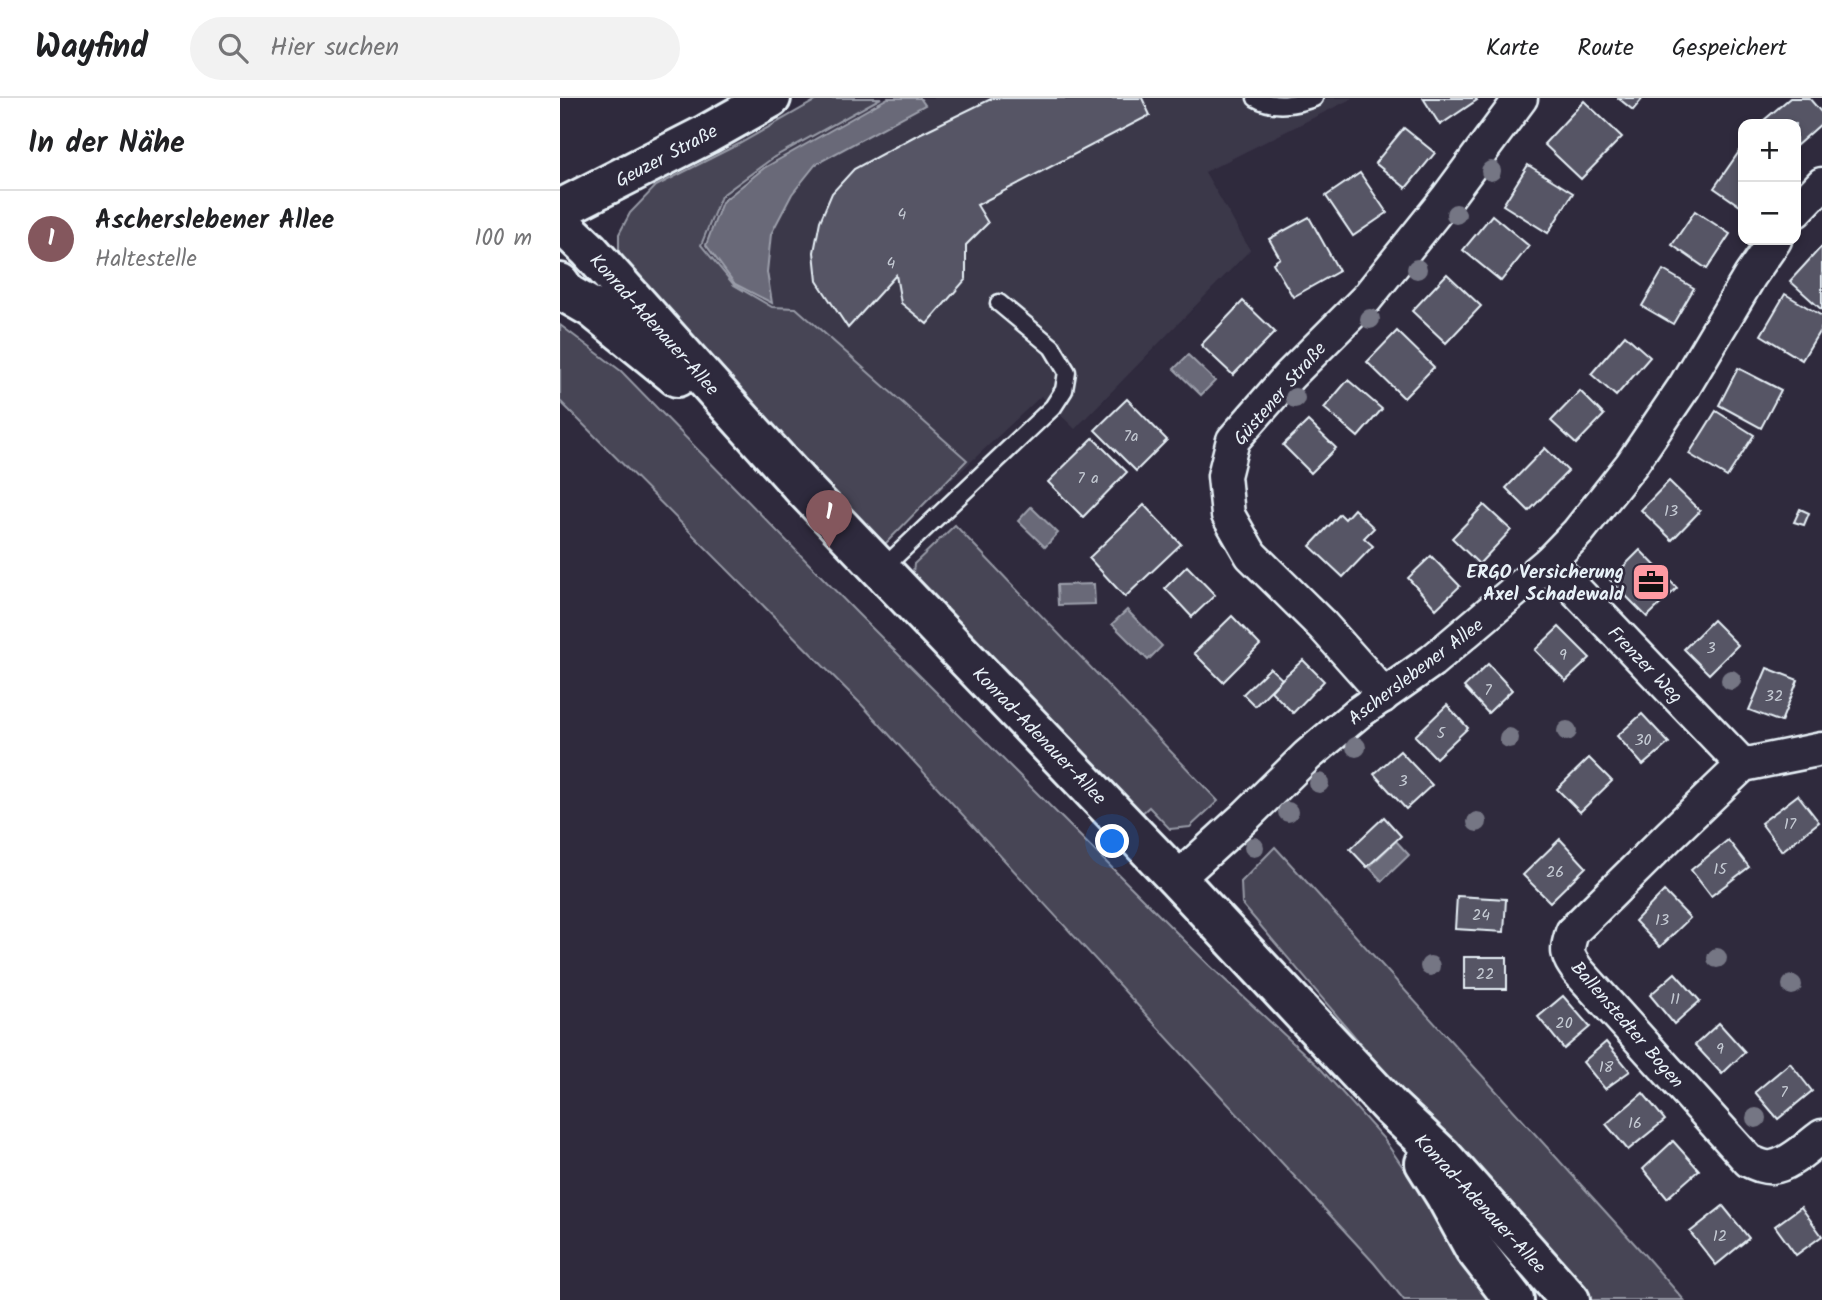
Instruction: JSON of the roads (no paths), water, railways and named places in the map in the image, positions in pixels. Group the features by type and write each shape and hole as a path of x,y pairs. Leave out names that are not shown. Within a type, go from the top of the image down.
{"main road":[{"name":"Geuzer Straße","path":"560,209 771,98"},
{"name":"Konrad-Adenauer-Allee","path":"560,227 570,232 589,250 802,487 1177,878 1391,1108 1443,1157 1570,1300"},
{"name":"Konrad-Adenauer-Allee","path":"562,289 592,308 639,345 802,487"},
{"name":"Konrad-Adenauer-Allee","path":"1391,1108 1474,1248 1514,1300"}],"street":[{"name":"Güstener Straße","path":"1382,697 1372,681 1323,626 1251,555 1228,515 1224,476 1233,440 1289,376 1366,299 1447,198 1521,98"},
{"path":"1801,206 1822,184"},
{"name":"Ascherslebener Allee","path":"1177,878 1307,756 1358,713 1432,661 1549,562 1578,532 1631,465 1684,387 1772,245"},
{"name":"Frenzer Weg","path":"1549,562 1743,765"},
{"path":"1743,765 1822,749"},
{"name":"Ballenstedter Bogen","path":"1743,765 1572,932 1566,949 1578,971 1749,1161 1773,1167 1790,1160 1822,1136"}],"lane":[{"path":"1256,98 1288,106 1314,98"},
{"path":"882,569 1053,407 1065,390 1067,372 1052,347 999,303"}],"water":[{"path":"888,98 920,98 925,105 816,164 792,194 771,234 767,272 772,303 735,284 706,245 722,202 764,168"},
{"path":"1188,355 1215,381 1201,395 1174,369"},
{"path":"1031,507 1058,533 1045,547 1018,521"},
{"path":"1094,584 1095,604 1058,605 1057,585"},
{"path":"1127,610 1162,646 1148,660 1112,624"},
{"path":"1396,841 1409,855 1382,881 1369,867"}],"place":[{"name":"Ascherslebener Allee","path":"829,548"},
{"name":"ERGO Versicherung Axel Schadewald","path":"1651,582"}]}
